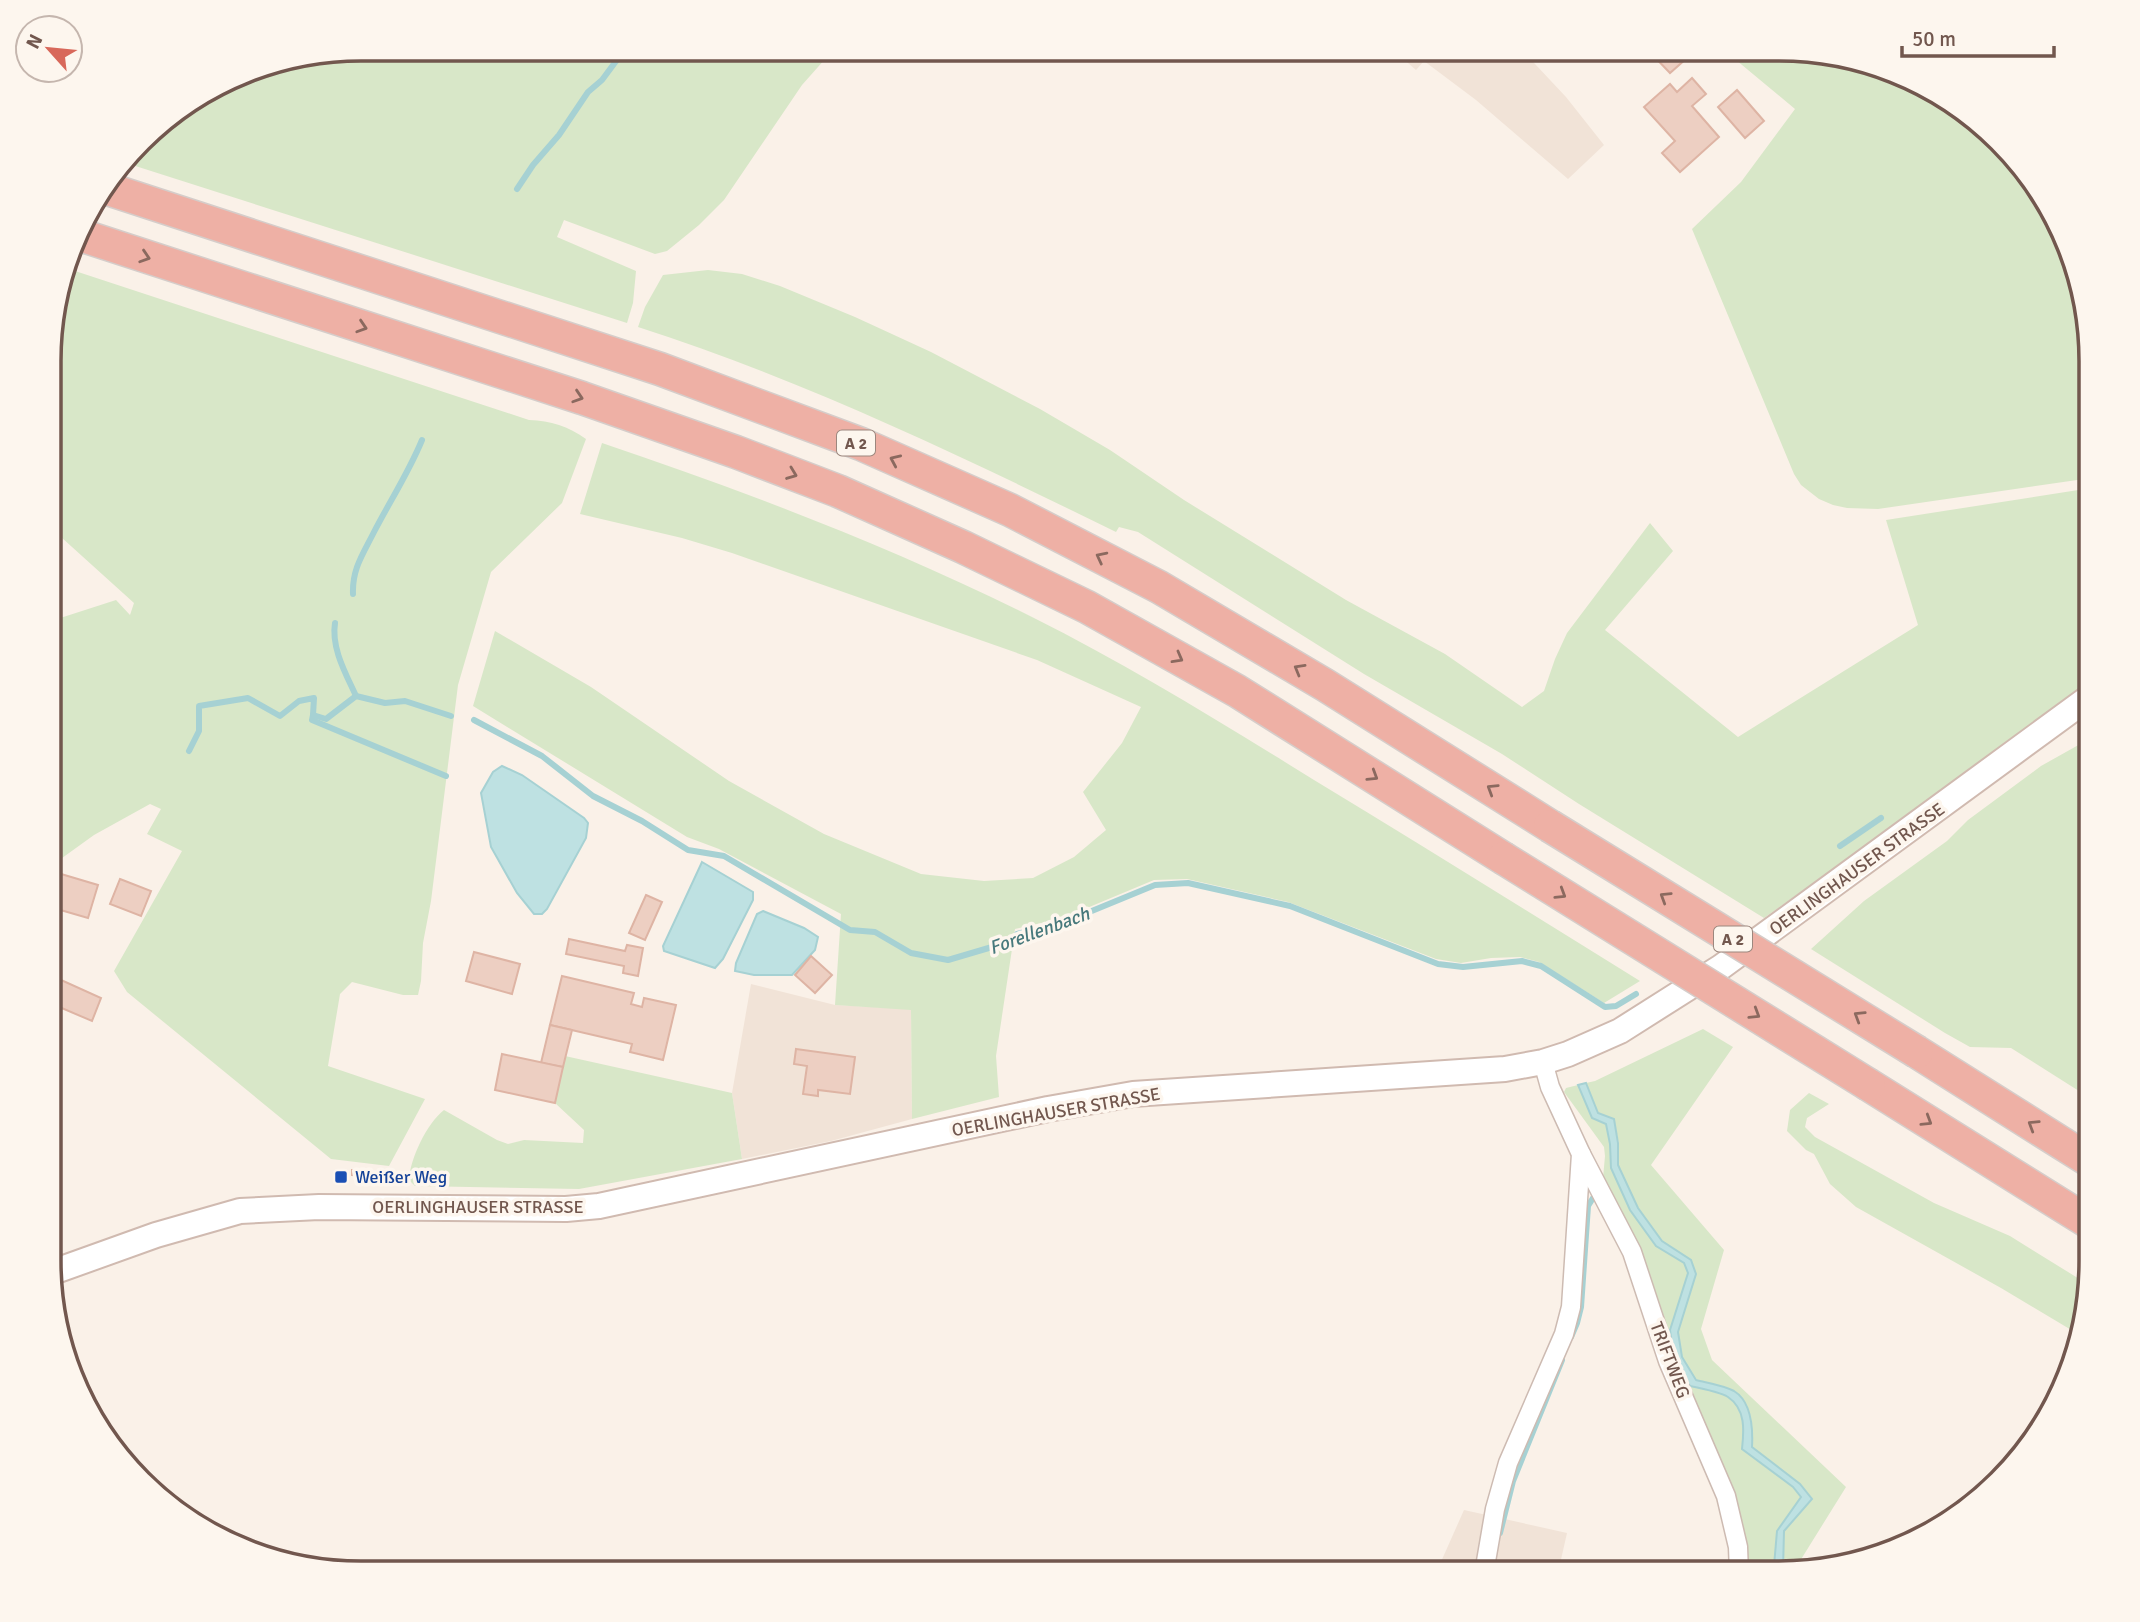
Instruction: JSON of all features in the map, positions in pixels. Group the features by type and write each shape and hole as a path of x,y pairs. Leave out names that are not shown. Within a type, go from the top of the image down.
{"highway":[{"name":"A 2","path":"115,191 660,369 873,450 1010,510 1158,587 1325,685 2079,1154"},
{"path":"88,238 582,398 736,452 838,491 963,547 1108,619 1237,691 2079,1216"}],"main road":[{"name":"OERLINGHAUSER STRASSE","path":"61,1269 156,1234 240,1211 319,1207 566,1209 599,1206 1035,1112 1133,1094 1447,1074 1505,1069 1543,1062 1619,1031 1721,967 2079,705"}],"street":[{"name":"TRIFTWEG","path":"1543,1062 1550,1087 1581,1154 1632,1252 1668,1361 1726,1496 1739,1561"},
{"name":"TRIFTWEG","path":"1486,1561 1495,1508 1508,1463 1564,1334 1571,1307 1581,1154"}],"shaded area":[{"path":"1406,61 1424,61 1416,70"},
{"path":"1424,61 1532,61 1566,97 1604,145 1568,179 1476,100"},
{"path":"751,984 835,1005 911,1009 912,1119 831,1141 742,1159 732,1093"},
{"path":"1464,1510 1567,1533 1561,1561 1441,1561"}],"green space":[{"path":"361,61 823,61 802,85 724,200 667,251 655,254 564,220 557,237 636,271 633,303 627,323 134,166 163,136 211,101 265,77 322,64"},
{"path":"1737,61 1818,64 1856,71 1894,84 1929,101 1961,123 1991,149 2017,179 2039,211 2056,246 2073,303 2079,361 2079,480 1878,509 1833,505 1819,499 1801,485 1794,474 1692,229 1741,182 1795,109"},
{"path":"708,270 742,274 780,286 931,352 1040,409 1110,450 1184,500 1346,600 1445,654 1522,707 1544,691 1567,633 1650,523 1673,551 1605,630 1738,737 1918,625 1886,520 2079,490 2079,690 1975,768 1764,918 1502,754 1364,674 1138,532 1119,527 1116,532 999,475 821,395 638,327 645,307 663,275"},
{"path":"75,271 529,420 559,425 586,439 562,503 491,572 458,685 418,995 403,995 352,982 340,994 328,1066 425,1099 389,1166 331,1159 127,992 114,971 182,851 147,834 161,809 150,804 94,835 61,859 61,618 116,600 130,615 134,603 61,537 62,342 67,303"},
{"path":"602,443 767,502 875,545 981,592 1070,636 1210,716 1640,981 1604,1003 1539,962 1520,957 1461,963 1436,959 1288,902 1187,879 1154,880 1063,918 1015,929 996,1056 999,1097 912,1119 911,1010 835,1005 841,914 719,849 687,837 473,706 495,631 591,687 729,781 824,834 921,874 984,881 1033,878 1074,857 1106,830 1083,792 1122,743 1141,707 1037,660 732,553 682,538 580,514"},
{"path":"2079,745 2079,1091 2011,1048 1970,1047 1811,949 1864,901 1947,841 1968,820 2041,766"},
{"path":"1703,1029 1733,1047 1651,1165 1724,1250 1701,1329 1712,1360 1846,1487 1801,1560 1783,1561 1784,1531 1812,1499 1800,1484 1752,1447 1750,1416 1740,1396 1725,1387 1696,1380 1682,1357 1678,1332 1696,1274 1691,1260 1662,1241 1638,1208 1618,1165 1619,1144 1614,1119 1598,1113 1586,1083"},
{"path":"565,1056 732,1093 742,1159 579,1189 415,1186 409,1180 412,1162 421,1142 432,1123 444,1110 508,1144 524,1140 583,1143 584,1130 555,1103"},
{"path":"1578,1085 1592,1118 1606,1124 1611,1168 1656,1246 1684,1263 1688,1274 1670,1330 1690,1386 1721,1393 1734,1402 1741,1414 1742,1449 1793,1487 1802,1497 1777,1531 1774,1561 1741,1561 1685,1389 1603,1178 1604,1147 1564,1092 1566,1088"},
{"path":"1809,1093 1829,1104 1807,1118 1805,1127 1815,1137 1934,1203 2010,1236 2078,1278 2071,1330 1856,1207 1830,1184 1814,1154 1806,1150 1787,1131 1790,1110"}],"water":[{"path":"502,766 522,775 588,823 586,838 542,914 534,914 517,893 491,847 481,793 493,772"},
{"path":"702,862 753,892 753,900 723,959 715,968 664,951 663,946"},
{"path":"763,911 804,928 818,937 815,950 792,975 754,975 735,971 757,914"},
{"path":"1586,1083 1598,1113 1614,1119 1618,1165 1638,1208 1662,1241 1691,1260 1696,1274 1678,1332 1682,1357 1696,1380 1725,1387 1740,1396 1750,1416 1752,1447 1800,1484 1812,1499 1784,1531 1783,1561 1774,1561 1777,1531 1801,1497 1793,1487 1742,1449 1741,1414 1734,1402 1720,1393 1690,1386 1674,1361 1670,1330 1688,1273 1684,1263 1656,1246 1630,1210 1611,1168 1606,1124 1592,1118 1578,1085"}],"building":[{"path":"1659,61 1684,61 1670,73"},
{"path":"1692,78 1706,94 1692,106 1719,137 1680,172 1662,153 1675,141 1644,107 1670,84 1677,92"},
{"path":"1737,90 1764,121 1745,138 1718,107"},
{"path":"61,874 98,885 88,918 61,910"},
{"path":"120,879 151,891 141,916 110,904"},
{"path":"646,895 662,902 645,940 629,933"},
{"path":"569,939 625,951 627,945 643,948 638,976 623,973 624,966 566,954"},
{"path":"474,952 520,964 512,994 466,981"},
{"path":"811,956 832,975 815,993 795,975"},
{"path":"562,976 634,993 631,1004 642,1007 644,998 676,1005 663,1060 630,1052 632,1044 550,1025"},
{"path":"61,980 101,998 92,1021 61,1008"},
{"path":"550,1025 572,1030 563,1067 541,1063"},
{"path":"796,1049 855,1057 850,1094 818,1090 818,1096 803,1094 807,1066 794,1064"},
{"path":"502,1054 563,1067 555,1103 495,1090"},
{"path":"352,1170 367,1170 367,1176 352,1175"}],"waterway":[{"path":"517,189 588,92 602,80 616,61"},
{"path":"353,594 354,577 359,562 422,440"},
{"path":"335,623 337,651 356,696"},
{"name":"Forellenbach","path":"189,751 199,731 199,706 248,698 280,716 299,701 314,698 313,715 326,719 356,696 385,703 405,701 451,716"},
{"path":"313,715 312,720 446,776"},
{"name":"Forellenbach","path":"474,720 542,756 593,796 642,821 688,850 724,856 850,930 875,932 911,953 948,960 1009,942 1017,934 1065,922 1155,885 1188,883 1290,906 1438,964 1463,967 1522,961 1541,966 1605,1007 1616,1006 1636,994"},
{"name":"Forellenbach","path":"1840,846 1881,818"},
{"path":"1571,1337 1581,1307 1588,1206 1593,1198"},
{"path":"1500,1533 1513,1481 1562,1360"}],"place":[{"name":"Weißer Weg","path":"341,1177"}]}
